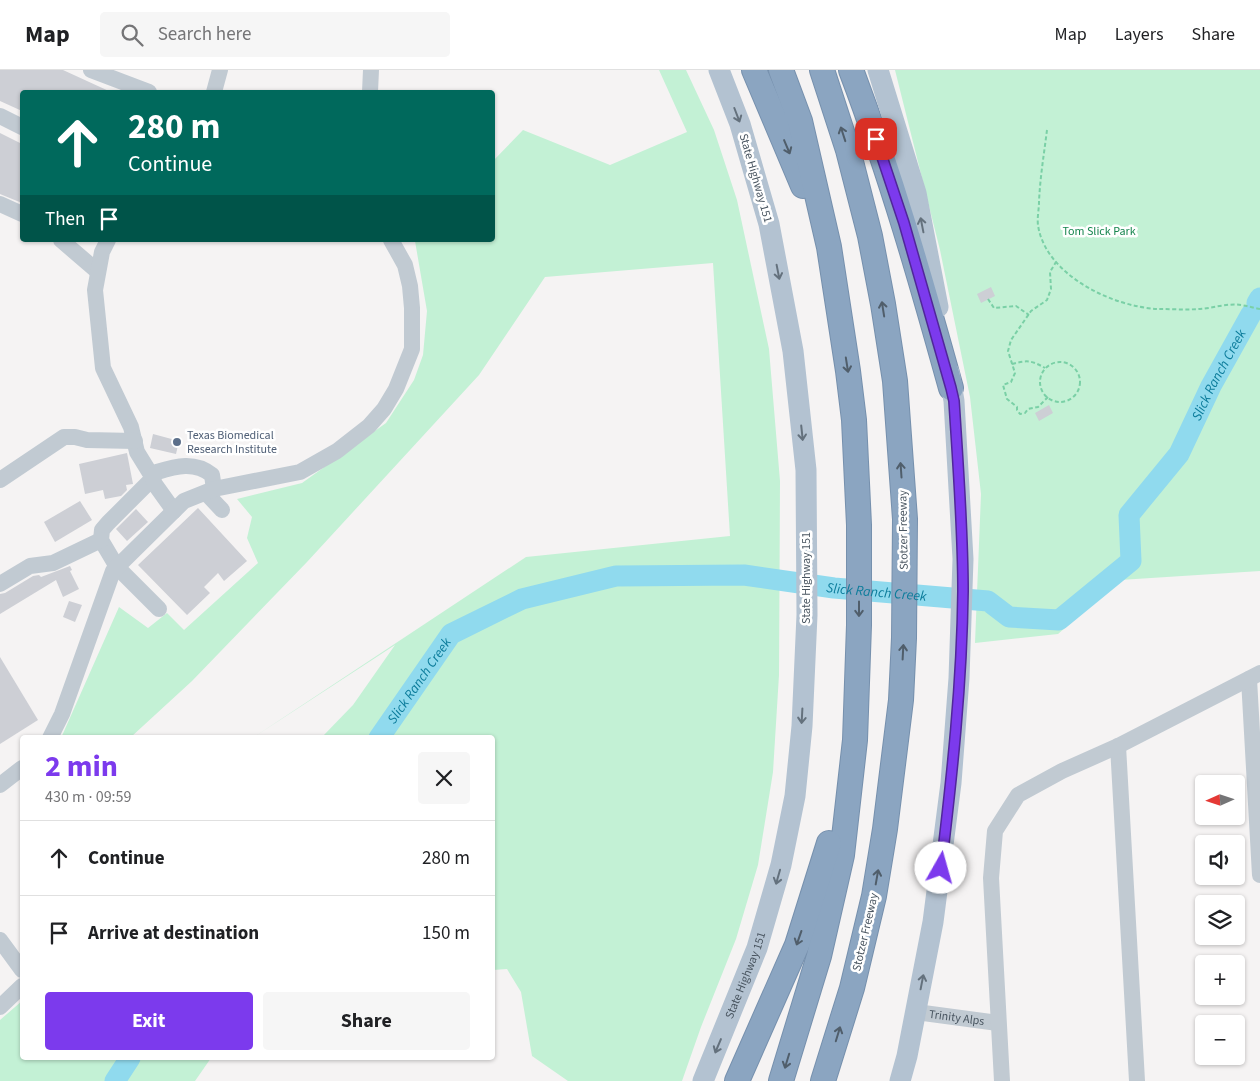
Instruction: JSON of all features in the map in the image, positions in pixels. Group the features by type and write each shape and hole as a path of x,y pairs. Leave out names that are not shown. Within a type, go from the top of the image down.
{"highway":[{"path":"754,70 829,247"},
{"path":"780,70 800,121 829,247 851,391 859,525 859,625 855,740 842,855 818,956 781,1081"},
{"name":"Stotzer Freeway","path":"822,70 848,150 870,236 883,304 895,382 905,519 904,638 901,700 886,830 874,896 852,988 823,1081"},
{"path":"851,70 901,214 951,388"},
{"path":"737,1081 797,945 826,856 855,740"}],"main road":[{"name":"State Highway 151","path":"703,1081 757,948 781,865 795,796 802,726 807,615 806,470 794,351 769,224 740,124 720,70"},
{"path":"878,70 916,193 951,388 961,516 963,593 951,783 941,868 908,1056 900,1081"}],"street":[{"path":"91,70 144,90"},
{"path":"215,90 220,70"},
{"path":"370,90 371,70"},
{"path":"0,116 20,126"},
{"path":"0,204 20,213"},
{"path":"63,242 97,271"},
{"path":"107,242 97,271 95,290 103,368 131,427 137,452 154,478 154,484 174,511"},
{"path":"52,735 62,714 113,572 184,501 210,491 300,472 336,451 369,426 384,409 396,389 412,350 410,286 405,266 392,242"},
{"path":"0,480 64,437 135,442"},
{"path":"159,609 117,567 101,540 102,530 154,478 157,472 175,466 204,468 212,475 210,491 222,510"},
{"path":"0,584 30,566 53,563 101,540"},
{"path":"1002,1081 991,878 995,831 1018,795 1062,771 1118,746 1254,676 1260,875"},
{"path":"1118,746 1137,1081"},
{"path":"0,785 20,770"},
{"path":"0,940 20,967"},
{"path":"0,1007 20,988"},
{"name":"Trinity Alps","path":"916,1012 998,1023"}],"path":[{"path":"1046,130 1038,224 1046,248 1056,262 1088,287 1126,305 1156,309 1198,309 1240,305 1260,309"},
{"path":"1048,397 1038,407 1028,409 1025,413 1020,414 1017,407 1007,399 1003,385 1011,382 1015,373 1008,350 1011,340 1031,311 1047,300 1051,289 1050,272 1056,262"},
{"path":"988,299 994,308 1016,306 1029,314"},
{"path":"1012,364 1025,361 1034,362 1045,369"},
{"path":"1053,363 1066,363 1076,370 1080,382 1076,394 1070,399 1058,402 1048,397 1042,390 1040,383 1045,369 1053,363"}],"green space":[{"path":"659,70 686,70 714,130 737,200 769,349 780,481 779,675 773,772 758,865 736,939 682,1081 568,1081 532,1056 521,992 507,969 495,970 495,735 324,735 353,705 395,645 257,735 526,557 730,536 713,263 545,277 479,375 307,562 192,681 133,735 62,735 119,607 148,628 167,613 184,630 258,563 247,538 252,517 237,499 302,483 386,423 414,380 423,355 427,311 415,242 495,242 495,159 523,130 610,165 687,132"},
{"name":"Tom Slick Park","path":"895,70 1260,70 1260,571 1120,580 1058,634 975,643 981,494 970,397 940,250"},
{"path":"20,1003 20,1060 210,1060 195,1081 0,1081 0,1020"}],"building":[{"path":"0,70 63,70 107,90 20,90 20,110 0,101"},
{"path":"0,133 20,143 20,202 0,194"},
{"path":"991,287 995,296 981,303 977,294"},
{"path":"1049,405 1053,413 1039,421 1035,413"},
{"path":"153,434 179,441 176,454 150,448"},
{"path":"127,453 133,484 126,485 127,490 121,496 105,499 103,490 85,494 79,464"},
{"path":"80,501 92,520 55,542 44,522"},
{"path":"198,508 247,561 224,581 218,573 204,587 210,593 187,615 138,565"},
{"path":"136,509 148,522 127,541 116,529"},
{"path":"70,566 72,570 70,571 79,589 63,597 56,580 0,614 0,594 5,593 33,576 39,575 41,577"},
{"path":"69,601 82,605 75,622 63,617"},
{"path":"0,657 38,720 0,744"}],"waterway":[{"name":"Slick Ranch Creek","path":"1257,303 1260,298"},
{"name":"Slick Ranch Creek","path":"381,735 451,634 522,599 616,576 744,575 834,588 988,601 1009,617 1059,620 1131,561 1129,515 1179,454 1211,386 1251,314"},
{"name":"Slick Ranch Creek","path":"115,1081 129,1060"}],"place":[{"name":"Texas Biomedical Research Institute","path":"177,442"}],"route":[{"path":"876,139 904,223 954,401 961,516 963,593 951,783 941,868"}]}
